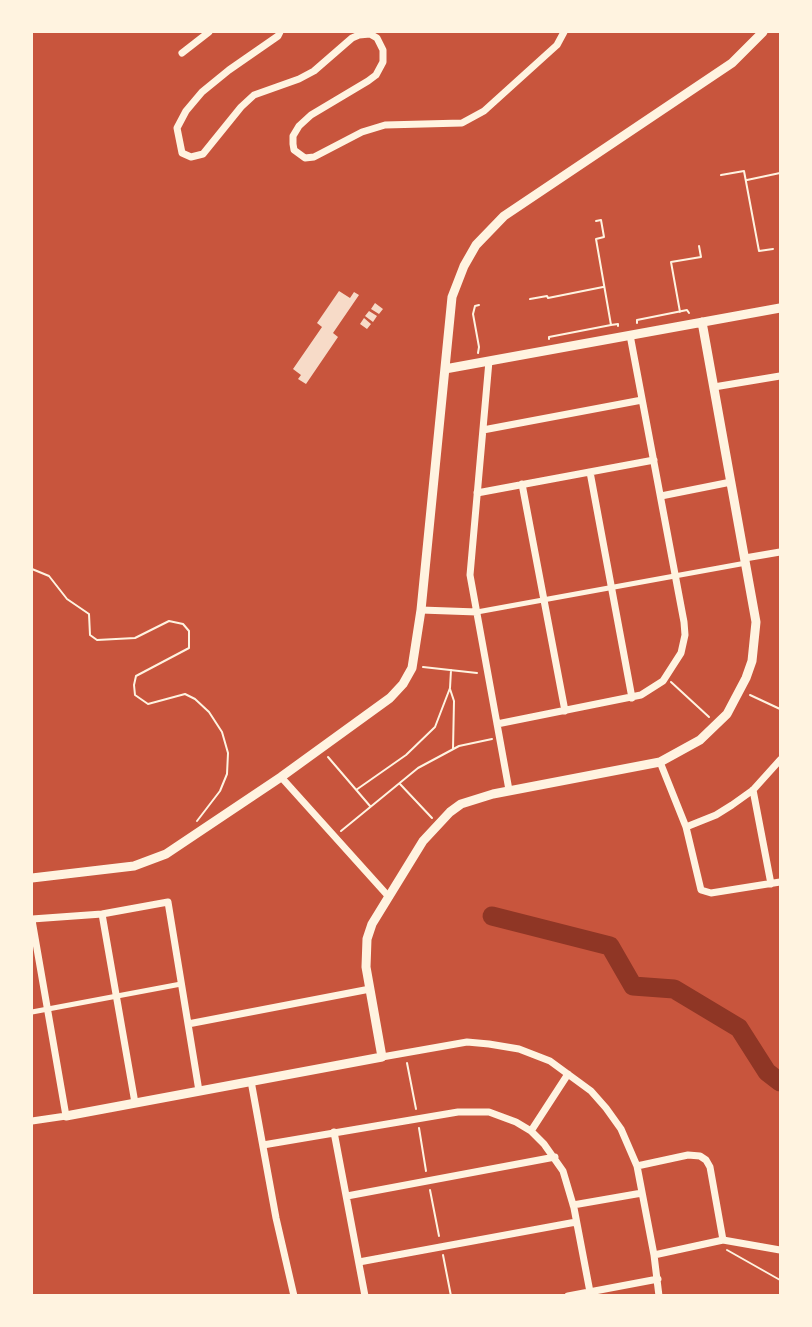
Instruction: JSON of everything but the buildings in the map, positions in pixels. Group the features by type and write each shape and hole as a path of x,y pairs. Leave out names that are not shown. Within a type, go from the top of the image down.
{"street":[{"path":"182,52 209,32"},
{"path":"280,32 202,92 186,111 177,128 182,153 191,157 203,154 254,95 314,71 359,35 370,34 377,38 383,50 383,62 376,75 311,115 299,126 293,136 294,150 305,158 314,157 362,132 384,124 462,123 484,111 557,45 564,32"},
{"path":"32,878 134,866 166,854 281,777 390,698 403,684 412,666 421,610 452,297 464,266 476,245 504,216 732,63 763,32"},
{"path":"444,369 780,308"},
{"path":"382,1057 366,967 367,939 372,924 388,897 423,841 438,824 461,804 509,790 660,762 684,750 717,724 727,714 741,690 752,661 756,622 702,322"},
{"path":"497,724 632,698 649,692 666,678 678,661 685,635 630,335"},
{"path":"489,361 470,575 509,790"},
{"path":"714,387 780,376"},
{"path":"483,430 642,400"},
{"path":"477,493 654,460"},
{"path":"590,472 632,698"},
{"path":"661,496 732,482"},
{"path":"522,484 565,711"},
{"path":"421,610 477,612 676,576 780,552"},
{"path":"686,827 716,815 753,790 780,760"},
{"path":"660,762 686,827 702,890 711,893 780,882"},
{"path":"281,777 388,897"},
{"path":"753,790 771,884"},
{"path":"66,1116 32,920 102,914 168,902 199,1091"},
{"path":"102,914 135,1103"},
{"path":"32,1012 181,984"},
{"path":"188,1024 370,989"},
{"path":"32,1121 459,1043 519,1049 550,1060 591,1091 621,1129 637,1166 659,1296"},
{"path":"531,1131 568,1074"},
{"path":"251,1081 293,1296"},
{"path":"263,1145 440,1114 471,1111 503,1116 531,1131 555,1157 566,1180 573,1205 590,1292"},
{"path":"334,1132 365,1296"},
{"path":"637,1166 688,1155 700,1156 706,1160 710,1167 723,1240"},
{"path":"347,1196 555,1157"},
{"path":"573,1205 642,1193"},
{"path":"359,1262 576,1222"},
{"path":"654,1255 723,1240 780,1250"},
{"path":"568,1296 658,1279"}],"path":[{"path":"722,175 744,171 759,251 774,249"},
{"path":"746,180 780,173"},
{"path":"596,221 601,220 604,237 596,239 611,325"},
{"path":"680,312 671,262 701,257 699,246"},
{"path":"530,299 604,287"},
{"path":"477,357 479,347 473,314 475,306 479,306"},
{"path":"638,327 636,320 687,310 691,317"},
{"path":"550,343 549,337 611,325 618,324 619,330"},
{"path":"32,569 49,576 67,599 89,614 90,635 97,640 135,638 169,621 183,624 189,631 189,648 136,676 134,685 135,695 148,704 185,694 195,699 209,712 222,732 228,753 226,774 220,791 196,820 200,832"},
{"path":"412,666 488,675"},
{"path":"356,790 406,755 435,727 450,688 452,670"},
{"path":"666,678 717,724"},
{"path":"450,688 454,701 453,749"},
{"path":"741,690 780,709"},
{"path":"334,837 418,768 453,749 499,737"},
{"path":"320,749 371,807"},
{"path":"399,783 438,824"},
{"path":"723,1240 728,1252 780,1280"}],"waterway":[{"path":"492,916 610,946 633,986 674,989 739,1028 767,1072 780,1082"}]}
